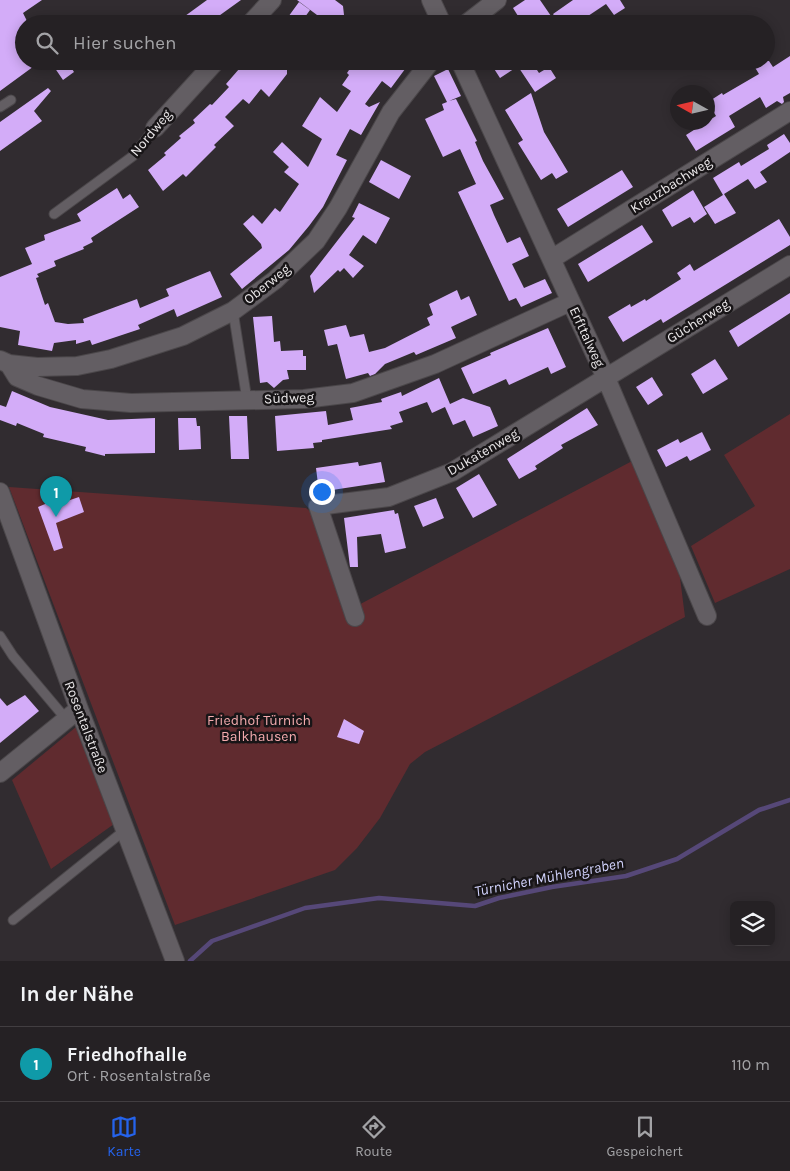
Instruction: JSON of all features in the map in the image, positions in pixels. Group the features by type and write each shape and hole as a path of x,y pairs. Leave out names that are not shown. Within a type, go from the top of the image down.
{"street":[{"path":"258,15 272,0"},
{"path":"431,0 438,15"},
{"path":"478,15 497,0"},
{"name":"Nordweg","path":"154,128 208,70"},
{"name":"Oberweg","path":"4,362 37,367 77,366 111,359 183,336 233,311 275,280 316,241 338,208 392,112 424,70"},
{"name":"Erfttalweg","path":"464,70 553,258 570,302 606,378 707,616"},
{"name":"Kreuzbachweg","path":"553,258 790,112"},
{"name":"Gücherweg","path":"606,378 790,265"},
{"name":"Südweg","path":"4,362 18,377 38,386 82,399 131,403 304,399 353,393 435,364 570,302"},
{"name":"Dukatenweg","path":"355,617 318,506 389,497 452,472 606,378"},
{"name":"Rosentalstraße","path":"0,492 72,714 126,830 175,961"},
{"path":"0,773 72,714"}],"lane":[{"path":"0,107 11,100"},
{"name":"Nordweg","path":"54,214 134,156 154,128"},
{"path":"233,311 247,400"},
{"path":"0,636 13,656 72,714"},
{"path":"13,920 126,830"}],"green space":[{"path":"790,414 790,569 715,603 691,546 755,506 724,455"},
{"name":"Friedhof Türnich Balkhausen","path":"636,459 677,554 685,617 425,752 410,764 380,818 357,848 335,870 175,925 9,487 306,508 318,518 349,610"},
{"path":"76,727 114,824 51,869 12,780"}],"building":[{"path":"0,0 42,0 23,13 24,15 15,15 15,70 29,70 0,91"},
{"path":"207,0 241,0 220,15 186,15"},
{"path":"297,0 335,0 343,6 344,15 317,15"},
{"path":"525,0 540,0 550,15 517,15 513,8"},
{"path":"573,0 620,0 625,8 614,15 606,4 590,15 553,14"},
{"path":"299,2 310,10 306,15 290,15"},
{"path":"790,56 790,93 783,97 784,102 782,104 777,101 766,108 760,97 729,116 735,127 696,151 686,135 694,130 715,130 715,98 722,93 723,95 759,74 757,70 775,70 775,66"},
{"path":"56,70 73,70 74,72 63,80"},
{"path":"238,70 287,70 287,74 269,97 261,89 249,104 243,99 225,117 234,126 214,145 216,147 186,177 183,174 163,191 148,170 166,155 164,153 181,138 179,136 195,123 193,120 210,104 212,105 229,87 226,84"},
{"path":"349,70 404,70 391,88 382,81 365,104 369,107 380,102 361,135 350,129 336,155 347,160 323,207 309,226 289,250 242,289 230,274 262,248 261,244 243,224 253,215 262,224 275,208 280,212 299,184 284,172 289,167 273,152 282,142 308,167 322,139 302,126 320,97 337,112 351,91 342,85 349,75 347,73"},
{"path":"448,70 461,96 449,101 456,99 477,141 475,142 483,161 504,199 490,205 494,215 507,243 520,237 529,256 512,264 524,288 545,279 552,293 521,307 516,298 509,301 458,192 476,184 460,149 443,157 425,119 444,110 442,104 447,102 434,76"},
{"path":"495,70 512,70 500,78"},
{"path":"520,70 537,70 539,73 544,70 551,70 556,78 535,92"},
{"path":"48,88 51,91 34,111 42,121 0,151 0,122"},
{"path":"531,93 544,132 568,172 556,179 552,173 541,180 518,143 523,140 505,110"},
{"path":"784,134 790,143 790,152 760,172 767,182 755,189 748,179 724,194 736,213 715,224 704,207 723,195 713,178 739,162 741,166 769,149 767,145"},
{"path":"381,160 411,176 399,199 369,182"},
{"path":"622,170 633,187 568,227 557,209"},
{"path":"117,188 123,199 130,194 139,207 91,238 93,242 83,247 84,249 54,261 56,266 37,274 39,277 36,278 45,305 48,303 55,322 68,324 84,323 83,319 137,299 140,308 169,296 166,289 210,271 222,297 177,317 174,309 138,325 140,329 92,345 90,340 76,344 76,340 54,343 52,351 18,345 20,331 0,327 0,277 32,264 25,248 45,240 44,235 81,221 77,214"},
{"path":"693,190 707,214 694,223 690,217 672,227 662,210"},
{"path":"359,203 390,218 376,244 363,235 349,255 364,266 353,278 344,268 340,272 338,270 314,293 310,276 355,218 352,217"},
{"path":"779,219 790,237 790,245 663,323 661,319 623,342 608,317 630,304 631,307 645,299 646,301 681,279 677,273 690,264 694,271"},
{"path":"642,225 653,242 588,282 578,264"},
{"path":"457,290 461,300 469,296 477,315 451,327 456,338 416,355 414,352 385,364 375,374 370,376 368,373 346,379 337,344 328,346 324,330 346,325 350,337 364,334 369,352 385,348 430,325 427,318 433,315 429,304"},
{"path":"790,293 790,313 738,347 729,331"},
{"path":"272,316 274,342 280,341 281,351 303,350 303,356 306,356 306,370 287,370 289,379 283,380 274,388 267,382 260,383 253,317"},
{"path":"548,328 566,367 551,374 548,367 509,385 506,379 473,394 461,368 491,355 490,353"},
{"path":"715,359 728,379 703,394 691,374"},
{"path":"652,377 663,395 648,405 636,387"},
{"path":"439,378 450,404 463,398 490,407 498,426 473,437 465,420 453,425 445,407 432,413 427,402 399,412 403,422 390,426 392,429 322,440 322,442 313,443 314,448 277,451 275,416 326,411 328,425 353,420 350,408 382,402 381,399 401,392 402,396"},
{"path":"12,391 50,407 108,420 155,418 155,453 105,454 105,456 85,451 86,447 43,437 44,434 17,423 16,426 0,420 0,405 6,407"},
{"path":"587,408 598,425 561,445 563,448 535,466 537,469 519,479 507,459"},
{"path":"229,416 247,416 249,459 231,459"},
{"path":"178,418 196,418 197,426 200,426 201,449 179,450"},
{"path":"702,432 711,450 690,461 687,456 666,467 657,450 678,439 680,443"},
{"path":"358,462 359,466 381,462 385,482 319,492 316,468"},
{"path":"479,474 497,505 473,518 456,488"},
{"path":"64,496 67,501 79,497 84,512 56,523 63,548 54,551 38,507"},
{"path":"436,498 444,518 423,527 414,506"},
{"path":"394,510 395,514 398,513 406,548 385,553 381,534 357,537 358,567 350,567 344,518"},
{"path":"25,695 39,711 0,743 0,698 7,706"},
{"path":"344,719 364,731 359,744 337,737"}],"waterway":[{"name":"Türnicher Mühlengraben","path":"190,961 212,941 305,908 379,898 475,906 499,898 552,887 626,876 677,859 759,810 790,800"}],"place":[{"name":"Friedhofhalle","path":"56,517"}]}
